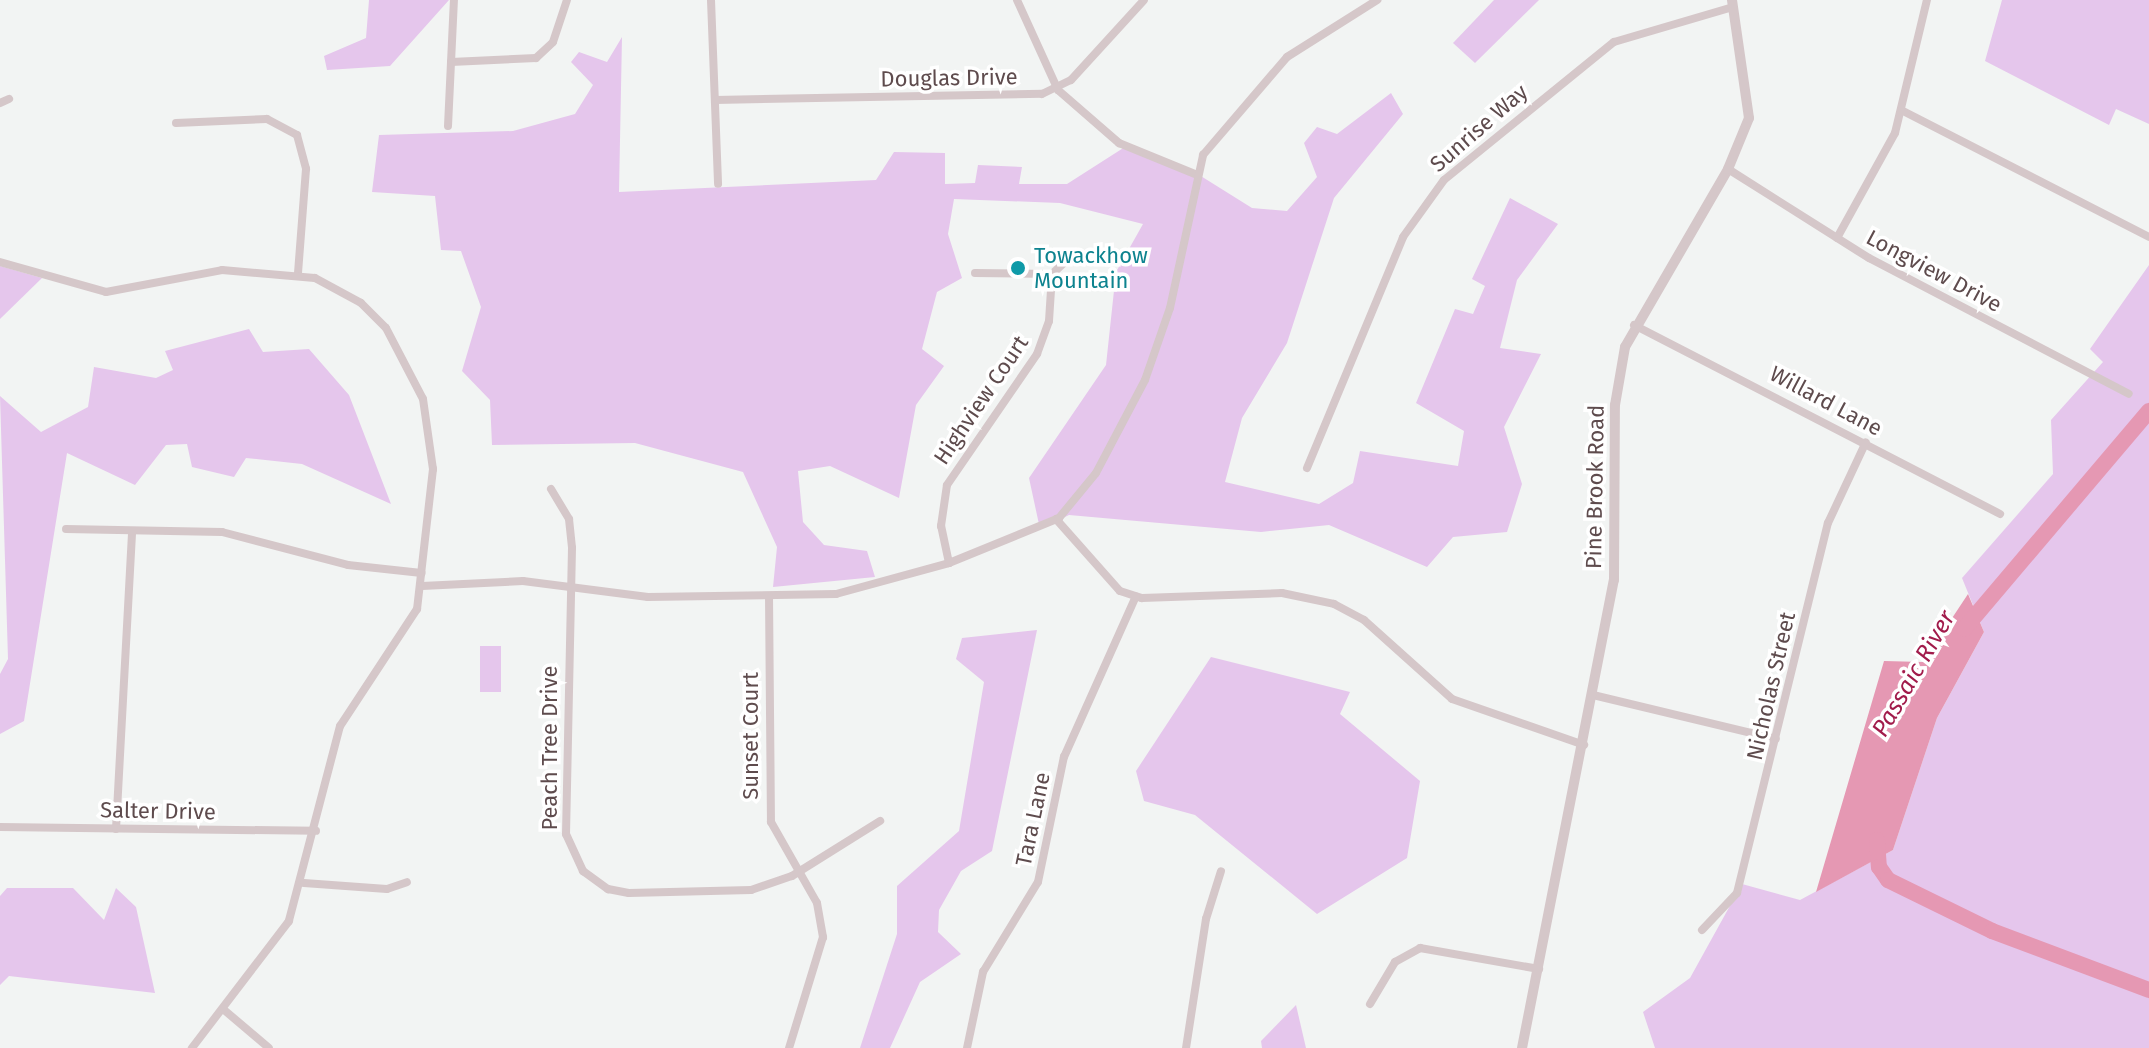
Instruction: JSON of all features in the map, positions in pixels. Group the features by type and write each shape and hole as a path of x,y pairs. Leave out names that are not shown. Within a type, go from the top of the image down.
{"street":[{"path":"448,126 454,0"},
{"path":"451,62 536,58 553,42 567,0"},
{"path":"711,0 718,184"},
{"path":"1017,0 1058,90 1138,154 1195,174"},
{"path":"1058,90 1144,0"},
{"path":"422,586 568,585 648,597 769,596 859,591 949,563 1056,519 1096,473 1145,380 1174,294 1195,174 1233,114 1287,57 1377,0"},
{"path":"1837,238 1903,111 1927,0"},
{"name":"Pine Brook Road","path":"1522,1048 1584,745 1616,550 1617,388 1633,324 1728,169 1750,106 1732,3"},
{"name":"Sunrise Way","path":"1307,468 1403,237 1444,180 1614,42 1732,3"},
{"name":"Douglas Drive","path":"715,100 1058,90"},
{"path":"0,103 9,99"},
{"path":"1903,111 2149,237"},
{"path":"176,123 267,119 293,131 306,169 298,274"},
{"name":"Longview Drive","path":"1728,169 1837,238 2129,394"},
{"path":"0,262 106,292 222,270 298,274 361,303 416,377 433,451 422,586 407,629 340,726 304,883 278,942 192,1048"},
{"path":"975,273 1052,274 1065,262"},
{"name":"Highview Court","path":"949,563 941,526 947,485 1037,354 1049,321 1052,274"},
{"name":"Willard Lane","path":"1633,324 2000,514"},
{"name":"Nicholas Street","path":"1702,930 1737,893 1828,523 1866,442"},
{"name":"Peach Tree Drive","path":"551,489 569,519 566,834 583,871 608,889 629,893 711,894 768,886 801,871 880,821"},
{"path":"1056,519 1101,577 1136,596 1282,593 1334,604 1364,620 1452,699 1584,745"},
{"path":"66,529 222,532 334,562 422,573"},
{"path":"116,829 132,531"},
{"name":"Sunset Court","path":"769,596 771,822 801,871 823,937 789,1048"},
{"name":"Tara Lane","path":"967,1048 983,972 1038,882 1064,757 1136,596"},
{"path":"1593,695 1776,739"},
{"name":"Salter Drive","path":"0,827 316,831"},
{"path":"1186,1048 1206,919 1221,871"},
{"path":"304,883 387,889 407,882"},
{"path":"1370,1004 1395,962 1420,948 1539,969"},
{"path":"223,1009 269,1048"}],"shaded area":[{"path":"369,0 449,0 390,66 327,70 324,56 366,38"},
{"path":"1494,0 1539,0 1475,63 1453,43"},
{"path":"2002,0 2149,0 2149,124 2116,109 2109,125 1985,61"},
{"path":"622,37 619,192 876,180 894,152 945,153 945,184 975,183 978,165 1022,167 1019,184 1067,184 1128,145 1196,173 1252,208 1287,211 1317,177 1304,143 1317,127 1337,134 1391,93 1403,114 1334,198 1287,343 1242,418 1225,482 1319,504 1353,483 1360,451 1458,466 1464,431 1416,403 1455,309 1473,314 1485,286 1472,279 1510,198 1558,224 1517,280 1500,348 1541,354 1504,427 1522,484 1507,532 1453,537 1427,567 1329,525 1261,532 1069,515 1040,529 1029,478 1106,365 1116,272 1143,224 1060,203 954,199 948,234 962,278 937,292 922,349 944,366 916,405 899,498 830,466 798,471 803,522 824,545 867,551 875,577 773,587 777,547 743,472 635,443 492,445 490,400 462,371 481,307 461,251 441,250 435,196 372,192 379,135 513,131 575,114 593,85 571,62 579,52 607,62"},
{"path":"2149,265 2149,1048 1655,1048 1643,1012 1690,978 1742,884 1800,900 1893,850 1937,718 1984,632 1962,578 2053,474 2051,420 2103,362 2090,349"},
{"path":"0,266 42,278 0,319"},
{"path":"249,329 263,352 309,349 349,395 391,504 302,464 246,458 234,477 192,467 187,444 166,445 135,485 67,453 24,721 0,734 0,674 8,659 0,396 41,432 88,407 94,367 156,378 173,370 165,351"},
{"path":"1037,630 992,851 961,871 939,910 938,932 961,954 920,982 890,1048 860,1048 897,934 897,886 959,831 984,682 956,659 962,638"},
{"path":"480,646 501,646 501,692 480,692"},
{"path":"1211,657 1350,692 1340,714 1420,781 1407,858 1317,914 1195,815 1144,801 1136,771"},
{"path":"7,888 73,888 104,920 116,888 136,907 155,993 9,976 0,985 0,896"},
{"path":"1296,1005 1306,1048 1262,1048 1261,1041"}],"water":[{"path":"1968,594 1984,632 1937,718 1893,850 1816,892 1884,661 1923,662"}],"waterway":[{"name":"Passaic River","path":"1964,629 2149,411"},
{"name":"Passaic River","path":"1877,840 1879,867 1888,880 1992,931 2149,990"}],"place":[{"name":"Towackhow Mountain","path":"1018,268"}]}
